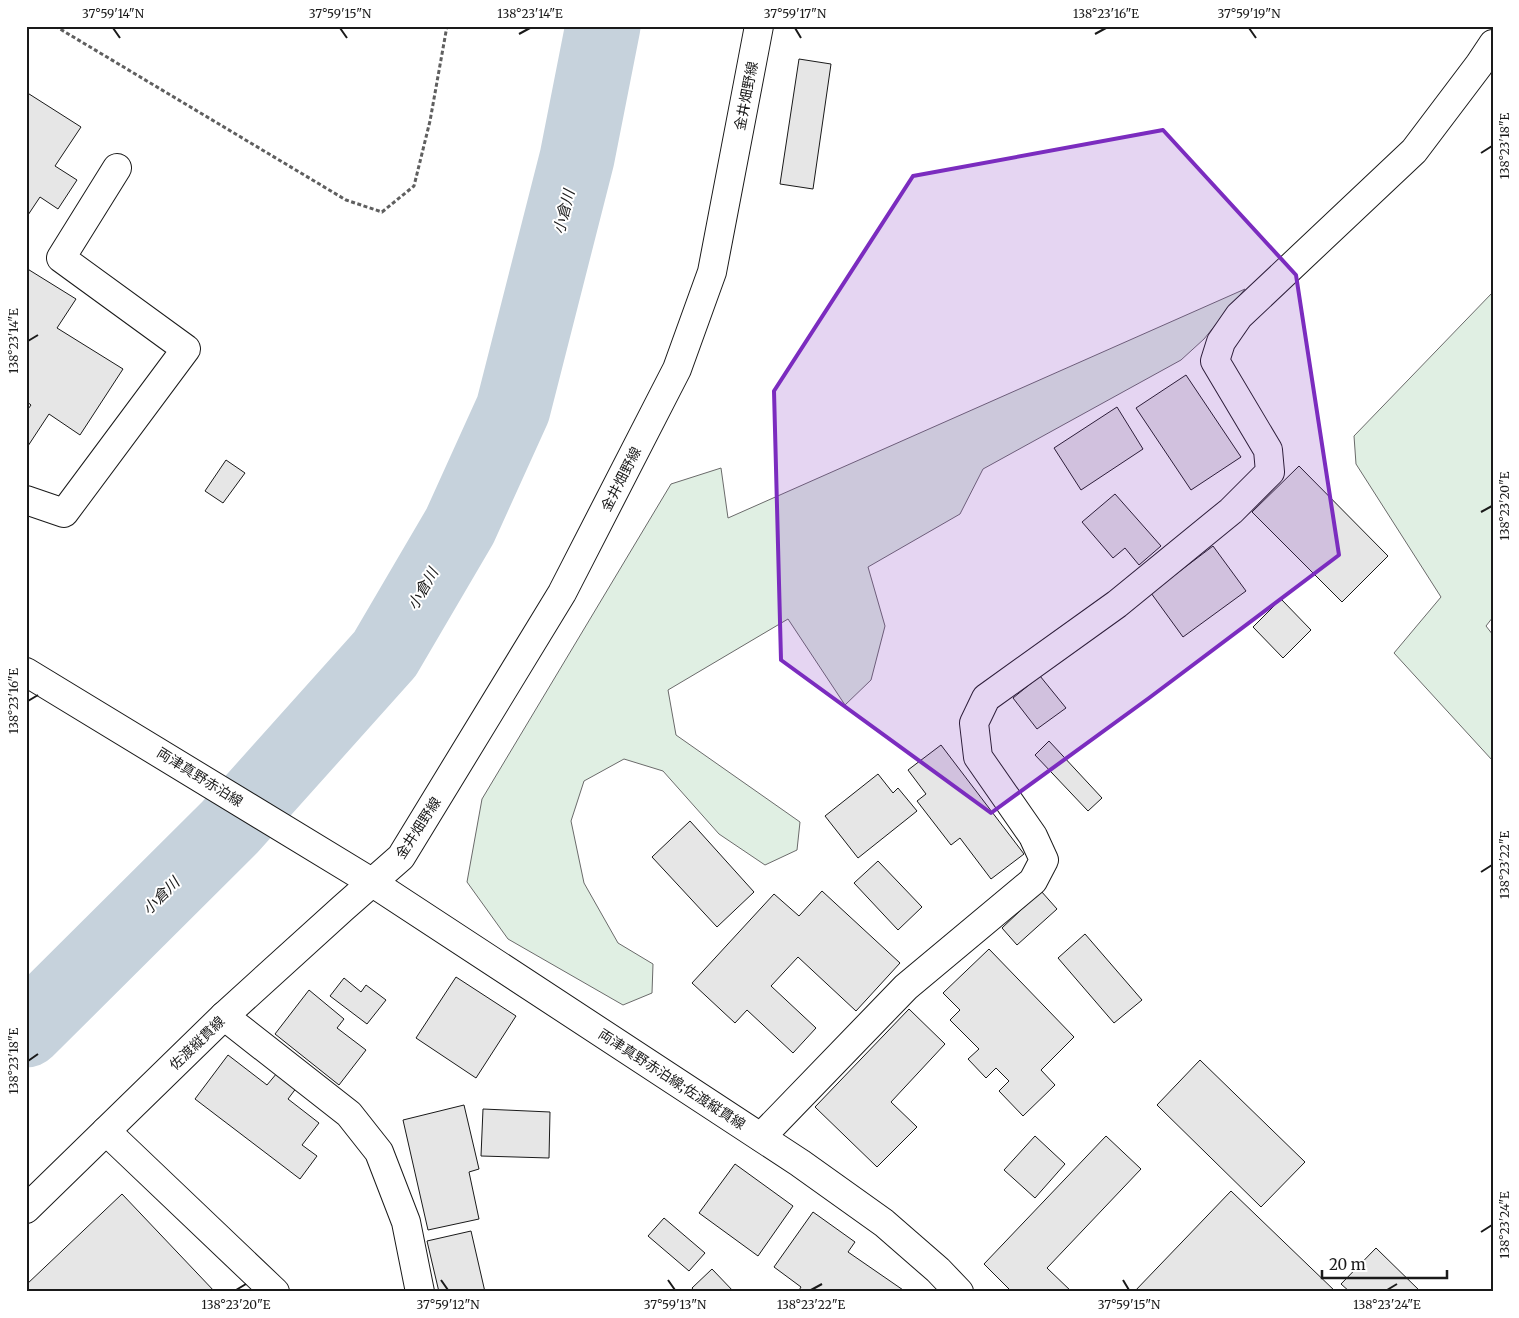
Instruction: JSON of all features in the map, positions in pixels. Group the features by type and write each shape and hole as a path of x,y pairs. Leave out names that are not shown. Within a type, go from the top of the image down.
{"main road":[{"name":"金井畑野線","path":"373,883 402,857 562,593 677,369 712,272 760,26"},
{"path":"761,1137 906,987 1033,881 1044,860 1033,836 978,757 974,723 986,698 1117,604 1231,511 1270,472 1268,450 1215,361 1221,342 1239,316 1414,151 1493,44"},
{"path":"26,500 64,514 186,349 61,258 117,168"},
{"name":"両津真野赤泊線","path":"26,672 373,883"},
{"name":"佐渡縦貫線","path":"26,1209 224,1016 373,883"},
{"name":"両津真野赤泊線;佐渡縦貫線","path":"373,883 800,1163 884,1223 938,1270 959,1292"},
{"path":"224,1016 349,1114 379,1152 406,1222 420,1292"},
{"path":"106,1132 275,1292"}],"path":[{"path":"55,26 346,200 382,212 414,186 430,121 446,26"}],"highlighted area":[{"path":"1163,130 1296,275 1339,555 1149,698 991,813 781,660 774,391 913,176"}],"green space":[{"path":"1245,289 1204,339 1181,360 983,469 960,514 868,567 885,626 871,680 845,705 788,619 668,690 676,735 800,822 797,850 765,865 719,834 663,771 624,759 584,781 571,821 584,883 618,943 653,964 652,993 623,1005 508,939 467,882 482,799 671,484 721,468 728,518"},
{"path":"1493,292 1493,617 1486,626 1493,635 1492,760 1394,653 1441,597 1356,464 1354,436"}],"building":[{"path":"799,59 831,64 813,189 780,184"},
{"path":"26,92 81,127 55,166 77,180 58,209 40,197 26,218"},
{"path":"26,268 76,299 57,328 123,369 80,435 49,414 26,449 26,412 31,405 26,401"},
{"path":"1186,375 1241,457 1191,490 1136,408"},
{"path":"1117,407 1143,449 1081,490 1054,448"},
{"path":"226,460 245,473 223,503 205,491"},
{"path":"1299,466 1388,556 1342,602 1252,512"},
{"path":"1115,494 1161,546 1139,565 1125,548 1113,558 1082,522"},
{"path":"1213,546 1246,591 1183,637 1151,593"},
{"path":"1281,599 1311,630 1283,658 1253,627"},
{"path":"1040,676 1066,708 1037,729 1013,698"},
{"path":"1049,741 1102,798 1088,811 1035,755"},
{"path":"941,745 1024,854 991,879 960,838 951,845 917,801 926,794 908,770"},
{"path":"878,774 893,793 898,788 917,811 858,858 825,816"},
{"path":"690,821 754,892 717,927 652,857"},
{"path":"878,861 922,907 898,930 854,883"},
{"path":"822,891 900,963 856,1011 798,957 771,986 816,1028 793,1053 747,1010 735,1023 692,983 774,894 799,916"},
{"path":"1041,891 1057,909 1017,945 1002,928"},
{"path":"1085,934 1142,1000 1114,1023 1058,958"},
{"path":"989,949 1074,1037 1041,1070 1055,1085 1023,1116 999,1091 1009,1081 996,1068 986,1078 968,1059 979,1049 950,1020 960,1010 943,993"},
{"path":"456,977 516,1016 476,1078 416,1038"},
{"path":"344,978 361,992 366,985 386,1000 367,1024 330,996"},
{"path":"309,990 344,1019 337,1028 366,1050 339,1085 275,1034"},
{"path":"909,1009 945,1044 891,1102 917,1127 877,1167 815,1107"},
{"path":"228,1055 267,1085 277,1073 297,1087 288,1099 319,1123 302,1145 317,1156 300,1179 195,1099"},
{"path":"1200,1060 1305,1162 1261,1207 1157,1105"},
{"path":"464,1105 479,1169 469,1172 479,1219 428,1230 403,1120"},
{"path":"483,1109 550,1112 549,1158 481,1156"},
{"path":"1035,1136 1065,1164 1035,1198 1004,1170"},
{"path":"1106,1136 1141,1169 1047,1268 1072,1292 1012,1292 984,1264"},
{"path":"735,1164 793,1206 758,1256 699,1213"},
{"path":"1231,1191 1336,1292 1134,1292"},
{"path":"122,1194 215,1292 26,1292 26,1285"},
{"path":"813,1212 855,1242 848,1252 906,1292 798,1292 801,1287 774,1267"},
{"path":"664,1218 705,1253 689,1271 648,1236"},
{"path":"471,1231 485,1292 439,1292 427,1241"},
{"path":"1376,1248 1421,1292 1350,1292 1341,1284"},
{"path":"712,1269 734,1292 695,1292 692,1288"}],"waterway":[{"name":"小倉川","path":"26,1030 230,827 385,654 460,526 513,409 577,158 603,26"}]}
